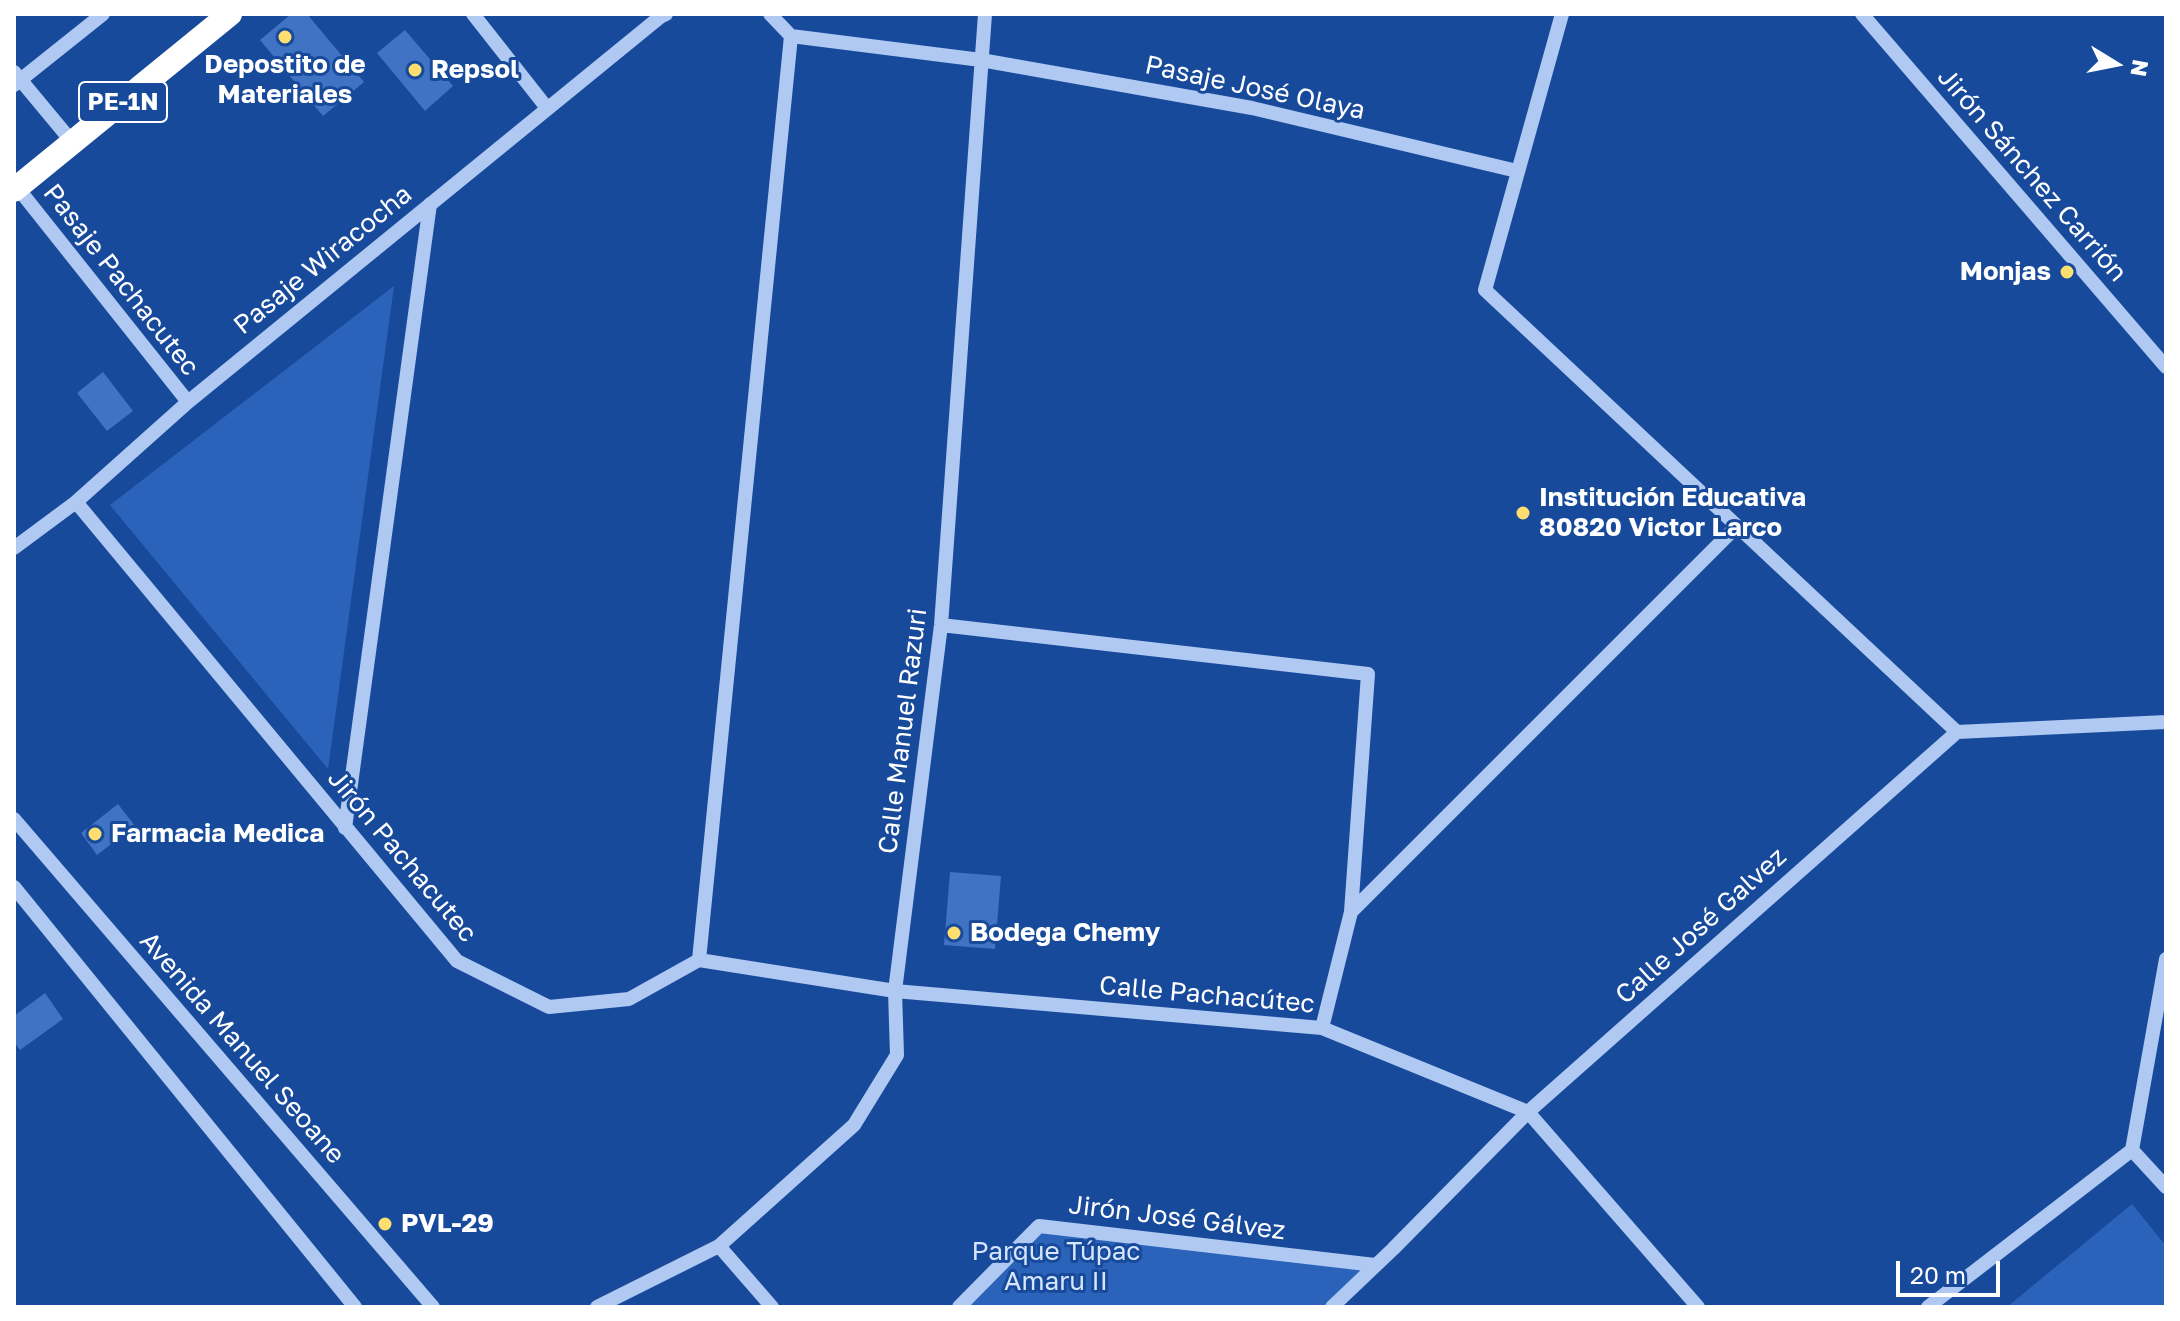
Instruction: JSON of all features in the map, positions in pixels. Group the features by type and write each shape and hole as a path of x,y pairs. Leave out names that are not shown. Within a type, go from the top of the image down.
{"highway":[{"name":"PE-1N","path":"16,188 230,14"}],"street":[{"path":"73,143 16,79 103,14"},
{"path":"473,14 547,108"},
{"name":"Pasaje Wiracocha","path":"14,548 76,502 188,402 666,14"},
{"path":"770,14 791,36 981,60"},
{"name":"Calle Manuel Razuri","path":"597,1307 719,1246 854,1125 897,1055 895,991 941,625 985,14"},
{"path":"1562,14 1485,290 1957,732 2166,722"},
{"name":"Jirón Sánchez Carrión","path":"1862,14 2166,367"},
{"path":"791,36 699,960 895,991"},
{"name":"Pasaje José Olaya","path":"981,60 1252,108 1517,171"},
{"name":"Pasaje Pachacutec","path":"16,188 188,402"},
{"path":"345,828 430,204"},
{"name":"Jirón Pachacutec","path":"76,502 457,961 549,1007 629,999 699,960"},
{"path":"1351,912 1736,527"},
{"path":"941,625 1368,674 1351,912 1322,1028"},
{"name":"Calle José Galvez","path":"1332,1307 1528,1112 1957,732"},
{"name":"Avenida Manuel Seoane","path":"14,819 433,1307"},
{"path":"14,887 355,1307"},
{"path":"1928,1307 2132,1150 2166,959"},
{"name":"Calle Pachacútec","path":"895,991 1322,1028 1528,1112 1698,1307"},
{"path":"2132,1150 2166,1187"},
{"name":"Jirón José Gálvez","path":"959,1307 1039,1226 1375,1265"},
{"path":"719,1246 772,1307"}],"green space":[{"path":"394,286 328,769 110,505"},
{"path":"2132,1204 2166,1246 2166,1307 2007,1307"},
{"name":"Parque Túpac Amaru II","path":"1039,1226 1375,1265 1331,1307 966,1307"}],"building":[{"path":"291,14 307,14 364,82 323,116 260,40"},
{"name":"Repsol","path":"405,30 453,86 425,111 377,53"},
{"path":"103,372 133,411 107,431 77,393"},
{"path":"118,804 135,826 97,855 81,833"},
{"path":"950,872 1001,876 995,949 944,945"},
{"path":"45,993 63,1019 20,1050 14,1042 14,1016"}],"place":[{"name":"Depostito de Materiales","path":"285,37"},
{"name":"Repsol","path":"415,70"},
{"name":"Monjas","path":"2067,272"},
{"name":"Institución Educativa 80820 Victor Larco","path":"1523,513"},
{"name":"Farmacia Medica","path":"95,834"},
{"name":"Bodega Chemy","path":"954,933"},
{"name":"PVL-29","path":"385,1224"}]}
